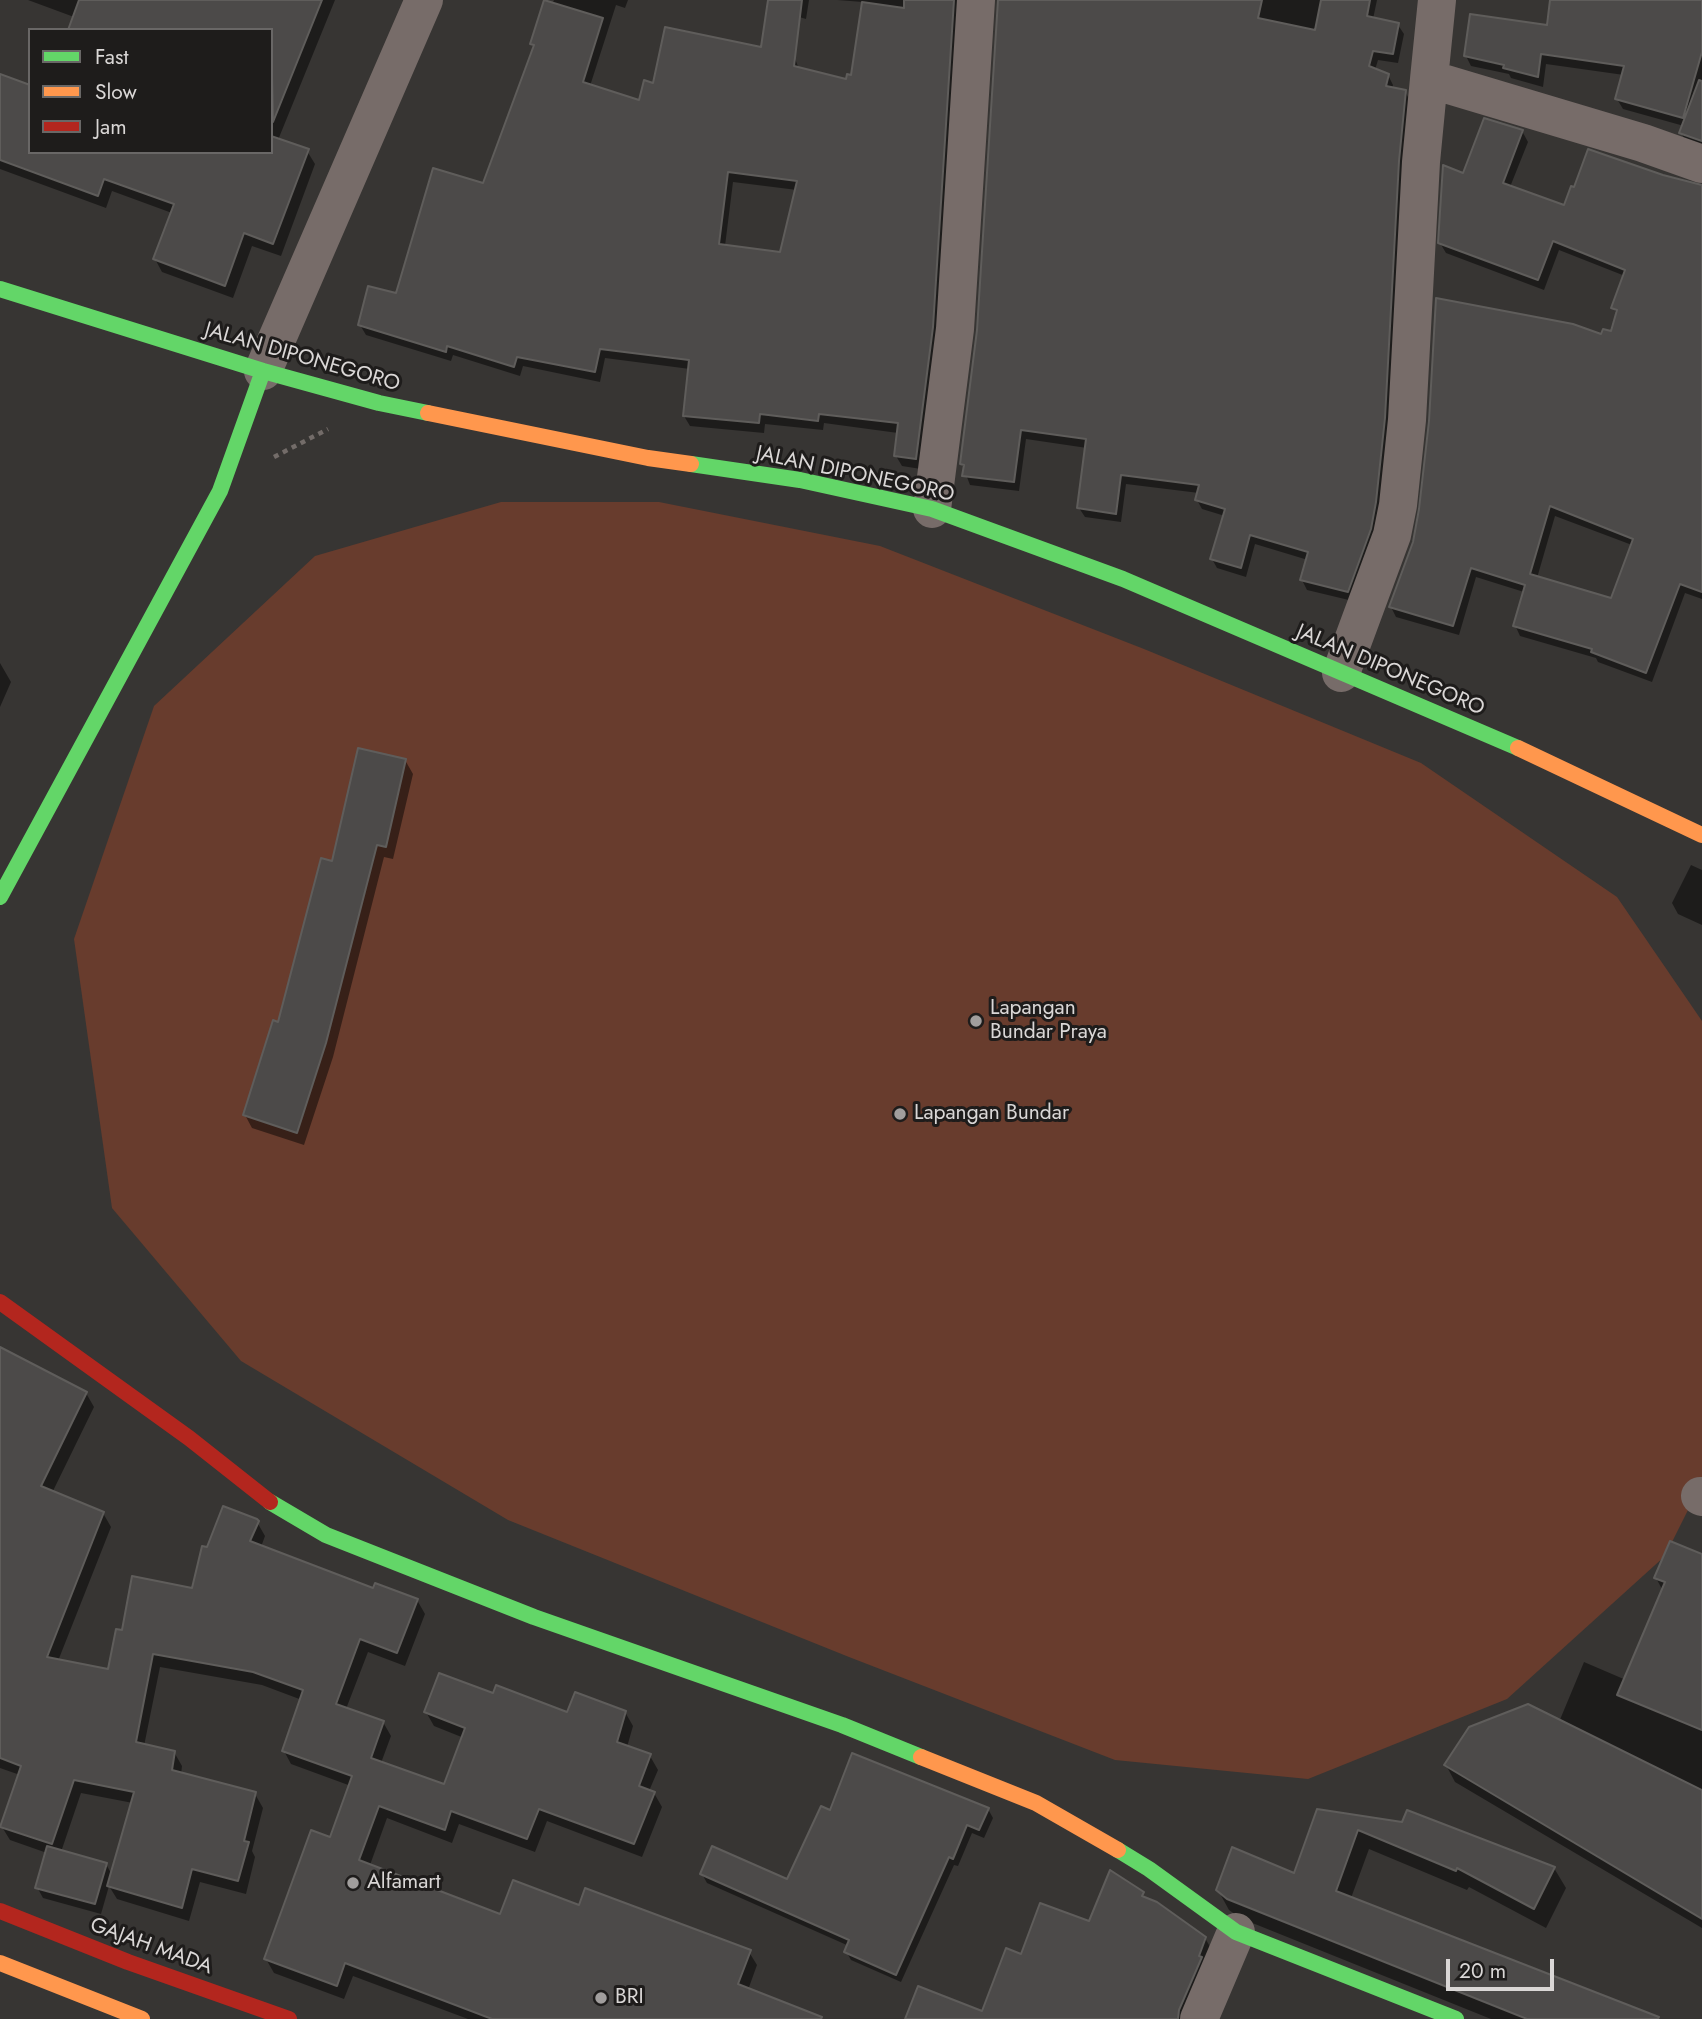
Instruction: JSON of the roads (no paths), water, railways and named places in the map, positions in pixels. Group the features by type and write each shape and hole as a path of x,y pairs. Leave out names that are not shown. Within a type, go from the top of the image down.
{"main road":[{"name":"JALAN DIPONEGORO","path":"0,289 263,371 379,403 648,458 800,480 932,509 1123,579 1540,758 1702,835"},
{"path":"0,897 220,491 263,371"},
{"path":"0,1302 189,1438 270,1502 326,1535 534,1616 842,1725 1035,1803 1139,1863 1236,1932 1456,2019"},
{"name":"GAJAH MADA","path":"0,1911 128,1962 289,2019"},
{"path":"0,1963 137,2018"}],"street":[{"path":"263,371 424,0"},
{"path":"932,509 955,329 976,0"},
{"path":"1341,673 1392,535 1397,513 1408,406 1421,162 1437,0"},
{"path":"1429,79 1643,143 1702,164"},
{"path":"1199,2019 1236,1932"}],"place":[{"name":"Lapangan Bundar Praya","path":"976,1021"},
{"name":"Lapangan Bundar","path":"900,1114"},
{"name":"Alfamart","path":"353,1883"},
{"name":"BRI","path":"601,1998"}]}
